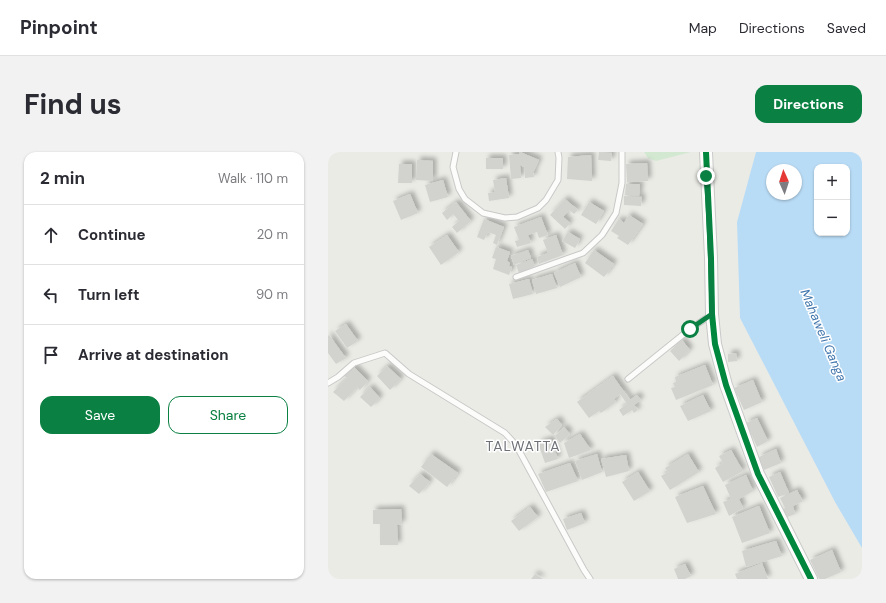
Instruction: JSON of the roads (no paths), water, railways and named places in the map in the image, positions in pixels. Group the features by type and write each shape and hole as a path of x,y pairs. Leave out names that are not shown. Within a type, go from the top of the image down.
{"street":[{"path":"706,152 712,314 715,344 726,385 758,474 811,579"}],"lane":[{"path":"456,152 453,167 458,189 465,199 483,213 505,218 517,217 538,208 546,200 558,180 558,152"},
{"path":"516,277 583,253 602,235 616,213 622,183 622,152"},
{"path":"628,379 690,329 712,314"},
{"path":"328,383 338,377 354,363 385,352 409,374 505,433 516,444 590,579"}],"water":[{"name":"Mahaweli Ganga","path":"756,152 862,152 862,548 835,502 740,318 737,222"}],"district":[{"name":"TALWATTA","path":"523,446"}]}
